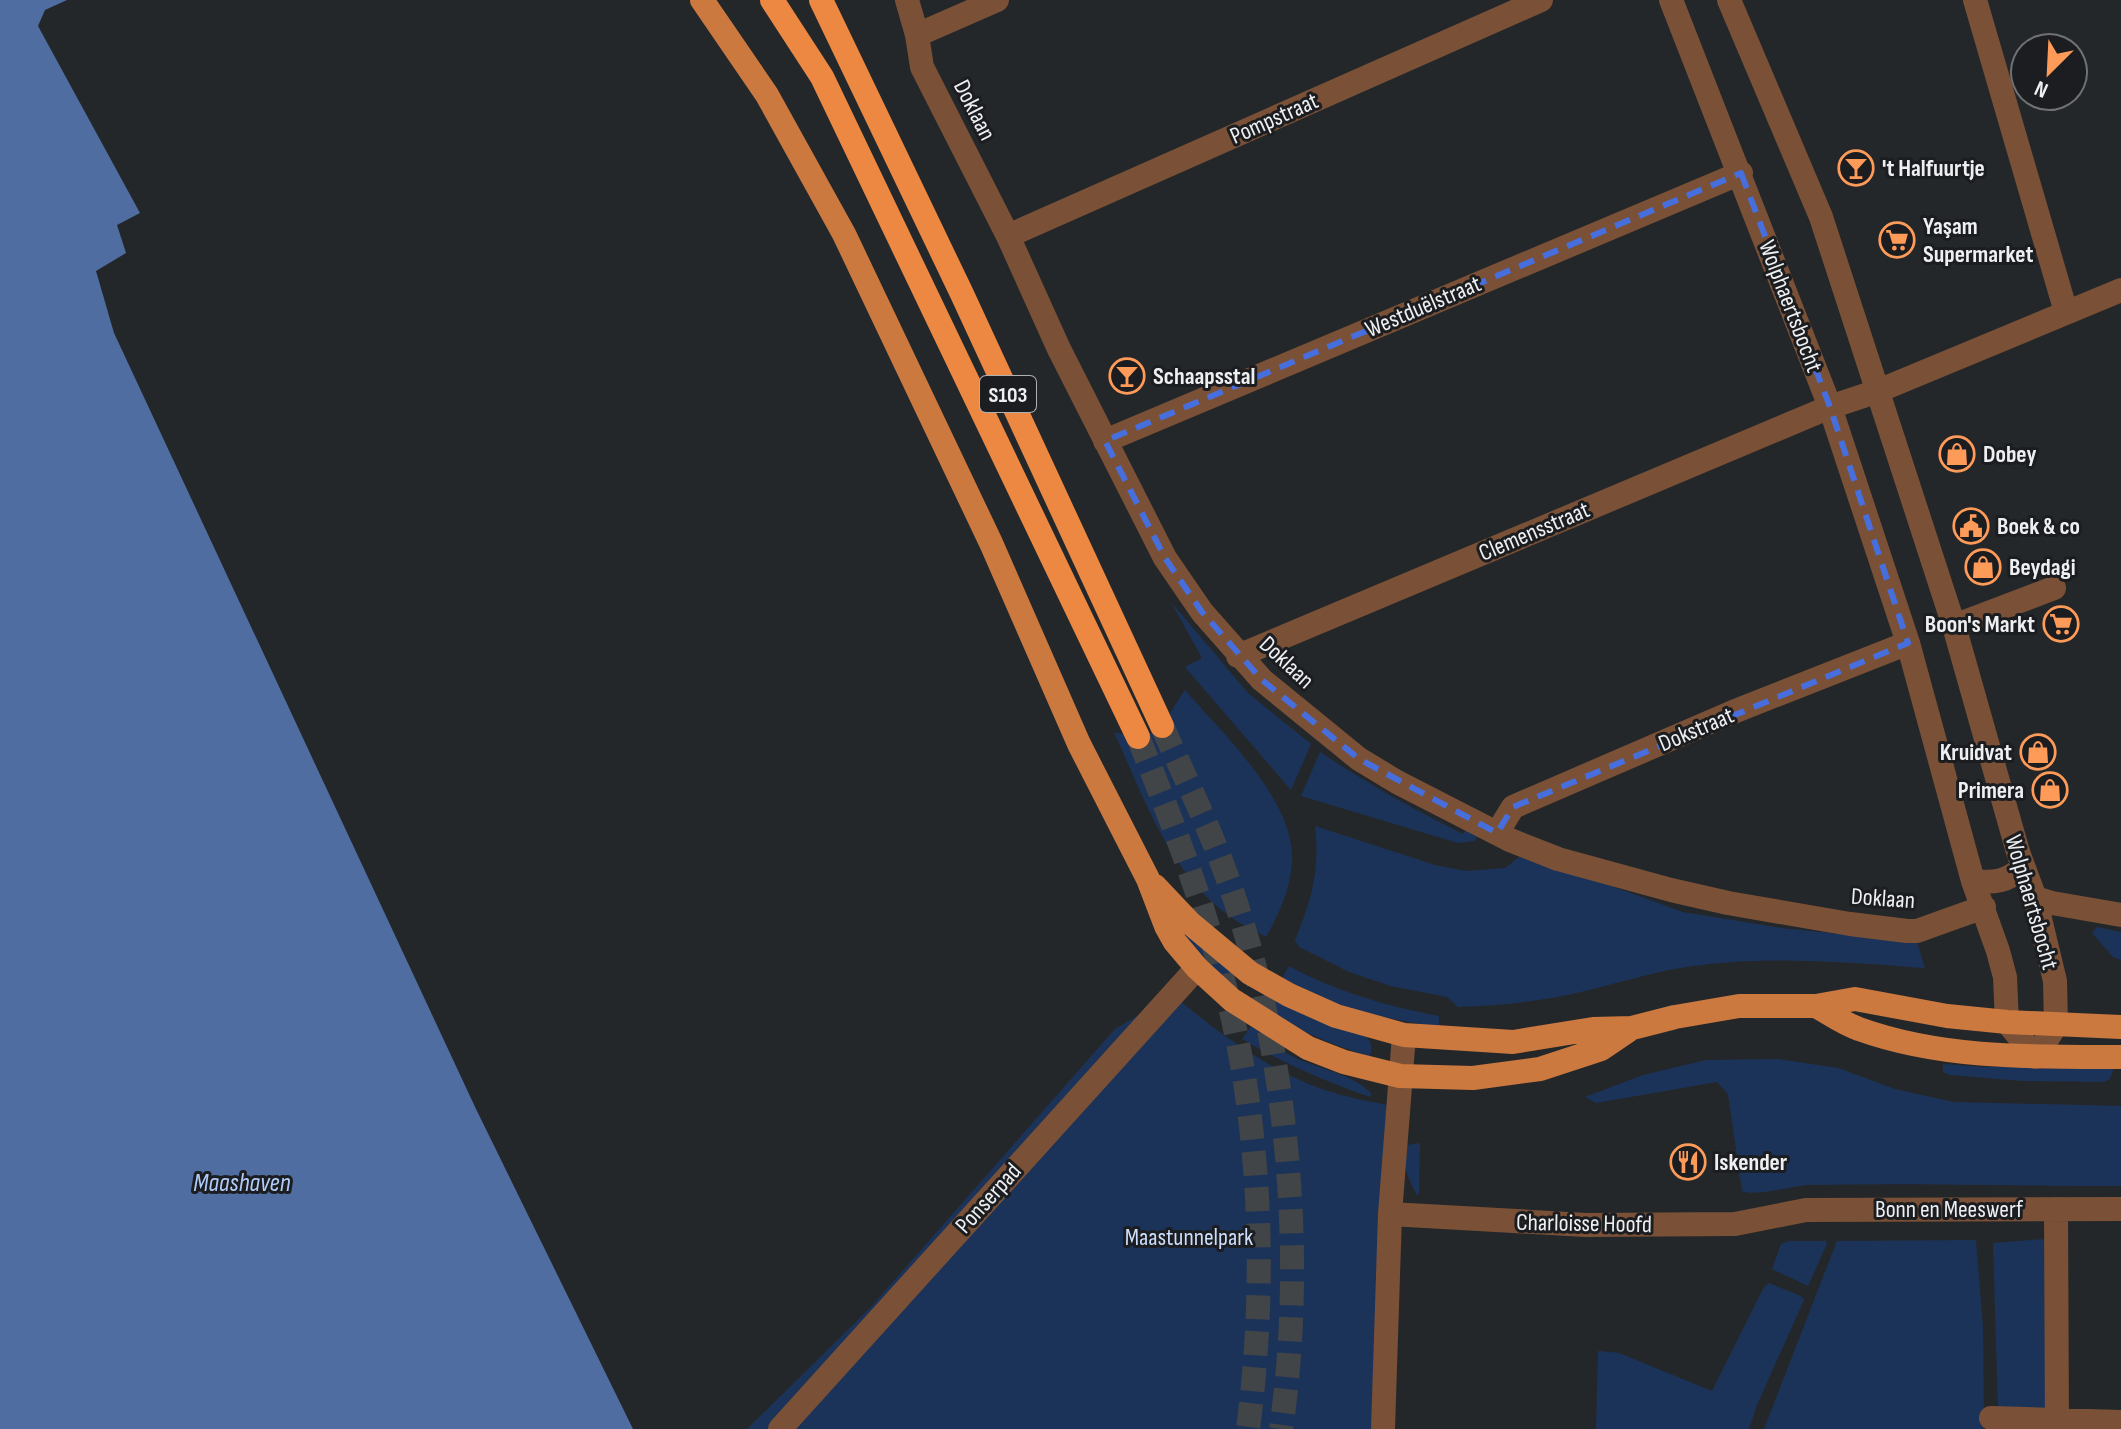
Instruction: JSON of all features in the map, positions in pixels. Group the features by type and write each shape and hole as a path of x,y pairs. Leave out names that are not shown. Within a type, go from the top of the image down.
{"highway":[{"name":"S103","path":"772,0 822,77 1138,737"},
{"path":"785,0 822,77"},
{"name":"S103","path":"821,0 962,294 1162,726"}],"main road":[{"path":"702,0 767,95 844,234 991,543 1079,744 1148,879 1166,926 1197,968 1232,1000 1308,1048 1381,1073 1400,1076 1473,1078 1540,1069 1601,1049 1632,1028"},
{"path":"1148,879 1190,923 1250,973 1336,1016 1404,1035 1513,1042 1593,1029 1632,1028 1739,1006 1816,1006 1855,999 1947,1016 2121,1027"},
{"path":"1816,1006 1857,1029 1941,1050 2036,1057 2121,1057"}],"street":[{"name":"Doklaan","path":"907,0 922,67 1165,558 1202,612 1238,656 1288,703 1359,759 1397,782 1497,833 1558,859 1598,871 1714,900 1850,924 1917,931 1984,907"},
{"path":"917,35 997,0"},
{"name":"Pompstraat","path":"1008,236 1541,0"},
{"name":"Wolphaertsbocht","path":"1671,0 1830,407 1908,643 1973,881 2005,977 2007,1022"},
{"name":"Wolphaertsbocht","path":"1729,0 1821,217 1954,626 2054,971 2056,1025"},
{"path":"1975,0 2066,312"},
{"name":"Westduëlstraat","path":"1105,441 1741,173"},
{"path":"1878,391 2121,290"},
{"name":"Clemensstraat","path":"1238,656 1830,407 1878,391"},
{"path":"1954,626 2054,588"},
{"name":"Dokstraat","path":"1497,833 1513,807 1733,712 1908,643"},
{"path":"1973,881 2004,881 2023,867"},
{"path":"2035,898 2121,915"},
{"name":"Ponserpad","path":"780,1429 1197,968"},
{"path":"2007,1022 2036,1057 2056,1025"},
{"path":"1383,1429 1390,1214 1404,1035"},
{"path":"2056,1209 2057,1424"},
{"name":"Bonn en Meeswerf","path":"1778,1214 1806,1210 2121,1209"},
{"name":"Charloisse Hoofd","path":"1390,1214 1586,1225 1735,1224 1778,1214"},
{"path":"1991,1418 2057,1424 2121,1422"}],"highlighted area":[{"path":"1741,173 1830,407 1908,643 1513,807 1497,833 1359,759 1262,680 1202,612 1165,558 1105,441"}],"green space":[{"path":"1171,602 1248,693 1311,744 1291,790 1185,667 1202,658"},
{"path":"1185,690 1252,766 1279,810 1288,832 1292,854 1288,887 1266,937 1228,915 1189,877 1147,807 1114,732 1142,736 1151,733 1165,721"},
{"path":"1320,752 1426,815 1463,834 1468,826 1479,835 1474,841 1458,843 1301,796"},
{"path":"1315,826 1435,865 1466,871 1505,868 1523,854 1683,912 1781,928 1917,942 1925,968 1805,961 1716,963 1661,972 1553,998 1458,1007 1447,997 1391,986 1349,972 1299,947 1295,940 1310,898 1315,871"},
{"path":"1182,927 1234,974 1234,980 1229,983 1181,935"},
{"path":"2097,927 2121,932 2121,960 2113,957 2092,933"},
{"path":"1289,966 1362,997 1439,1016 1439,1028 1354,1011 1280,982"},
{"path":"1271,994 1362,1033 1370,1043 1370,1056 1314,1036 1262,1009"},
{"name":"Maastunnelpark","path":"1173,995 1226,1036 1304,1082 1334,1093 1398,1107 1383,1429 747,1429 870,1308 1115,1029"},
{"path":"1252,1025 1286,1053 1353,1080 1372,1094 1370,1097 1321,1078 1242,1039"},
{"path":"1778,1059 1838,1068 1895,1089 1954,1102 2121,1106 2121,1186 1808,1185 1748,1193 1742,1191 1728,1094 1717,1082 1596,1103 1585,1097 1643,1075 1706,1060"},
{"path":"1943,1064 1984,1067 2110,1066 2113,1070 2110,1079 2104,1082 2023,1081 1950,1075 1943,1072"},
{"path":"1420,1143 1417,1195 1408,1177 1405,1159 1407,1145"},
{"path":"2045,1239 2050,1409 1998,1409 1993,1243"},
{"path":"1976,1240 1983,1327 1984,1429 1764,1429 1837,1241"},
{"path":"1789,1241 1826,1241 1808,1286 1772,1269 1781,1244"},
{"path":"1769,1283 1804,1300 1749,1429 1596,1429 1598,1351 1619,1353 1712,1391 1764,1287"}],"water":[{"name":"Maashaven","path":"0,0 67,0 45,10 38,26 140,213 117,225 126,253 96,271 114,333 476,1109 633,1429 0,1429"}],"tunnel":[{"path":"1162,726 1216,848 1245,931 1263,1000 1276,1071 1286,1144 1291,1217 1289,1361 1281,1429"},
{"path":"1138,737 1206,920 1237,1037 1246,1092 1253,1148 1259,1262 1258,1318 1248,1429"}],"place":[{"name":"'t Halfuurtje","path":"1856,168"},
{"name":"Yaşam Supermarket","path":"1897,240"},
{"name":"Schaapsstal","path":"1127,376"},
{"name":"Dobey","path":"1957,454"},
{"name":"Boek & co","path":"1971,526"},
{"name":"Beydagi","path":"1983,567"},
{"name":"Boon's Markt","path":"2061,624"},
{"name":"Kruidvat","path":"2038,752"},
{"name":"Primera","path":"2050,790"},
{"name":"Iskender","path":"1688,1162"}]}
